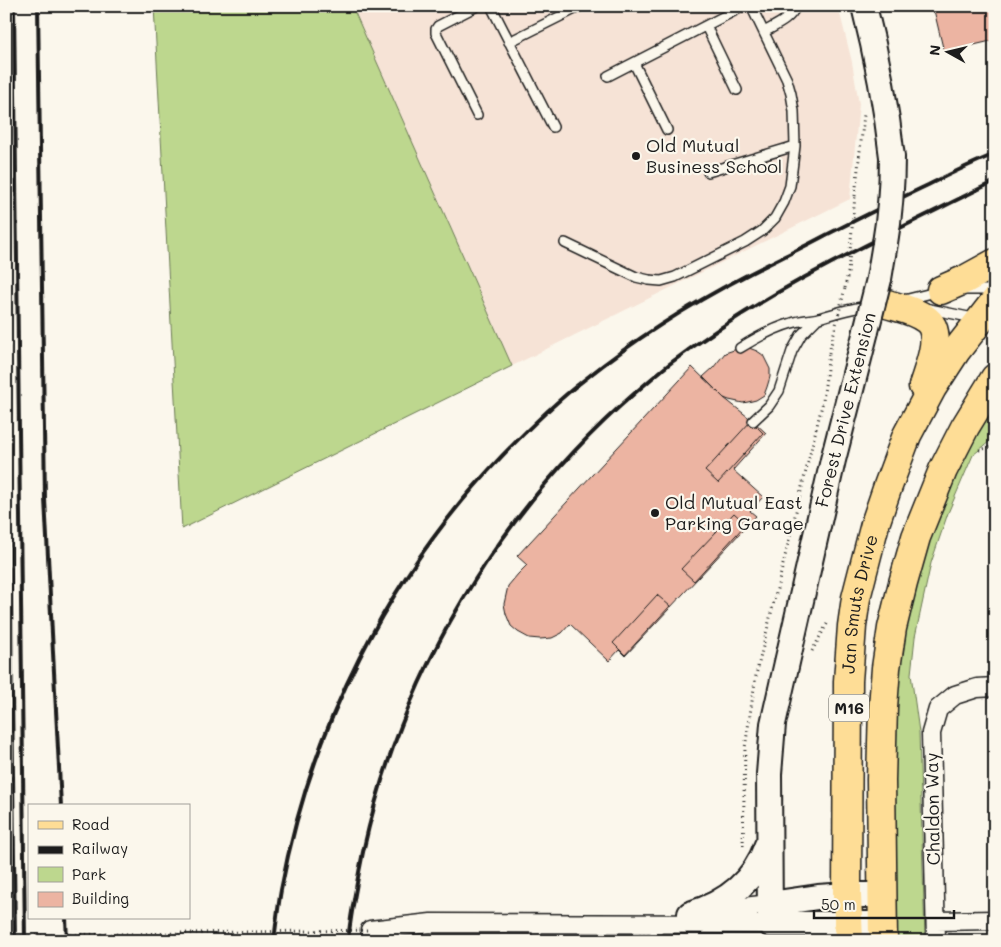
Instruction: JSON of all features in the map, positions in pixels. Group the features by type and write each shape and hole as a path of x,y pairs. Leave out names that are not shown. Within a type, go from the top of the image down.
{"main road":[{"path":"940,290 964,280 995,263"},
{"path":"887,304 925,318 932,326 935,335 932,357 907,435"},
{"name":"Jan Smuts Drive","path":"849,932 848,681 856,598 875,524 907,435 932,388 951,358 991,316"},
{"name":"Jan Smuts Drive","path":"883,932 881,780 883,707 892,628 916,537 948,461 965,427 995,378"}],"street":[{"name":"Forest Drive Extension","path":"770,914 769,774 774,724 833,460 878,279 890,214 892,156 883,89 864,6"},
{"name":"Chaldon Way","path":"936,941 931,733 938,709 955,694 977,688 995,687"},
{"path":"370,930 431,923 537,932 640,924 690,914 716,904 738,889 752,874 769,838"},
{"path":"640,924 661,932 770,914 818,897 848,894 883,894"},
{"path":"690,914 770,914 849,932 883,932"},
{"path":"936,921 995,920"}],"lane":[{"path":"477,6 438,26 436,33 477,115"},
{"path":"491,6 553,126"},
{"path":"509,42 581,6"},
{"path":"608,76 744,6"},
{"path":"566,242 636,277 660,281 675,277 745,242 762,231 775,218 790,186 795,146 794,111 787,80 751,6"},
{"path":"764,32 789,18 796,6"},
{"path":"706,26 737,90"},
{"path":"634,63 667,130"},
{"path":"708,172 795,146"},
{"path":"740,348 790,324 828,314 887,304 940,290 995,290"},
{"path":"887,304 991,316"},
{"path":"753,421 769,406 779,391 792,351 801,335 818,318"},
{"path":"650,941 661,932"}],"path":[{"path":"829,353 848,273 864,114"},
{"path":"6,936 370,930"}],"shaded area":[{"name":"Old Mutual Business School","path":"352,6 838,6 852,62 859,104 850,199 512,366"}],"green space":[{"path":"154,6 352,6 512,366 182,529"},
{"path":"995,385 995,437 973,455 948,513 931,563 915,637 911,674 919,732 925,941 890,941 892,707 919,539"}],"building":[{"path":"933,6 995,6 995,40 944,52"},
{"path":"740,348 749,348 763,355 770,369 770,377 764,395 756,400 743,403 724,398 703,377 725,353"},
{"name":"Old Mutual East Parking Garage","path":"692,367 724,398 766,433 733,470 763,497 750,511 756,516 625,656 619,650 609,661 570,624 562,633 552,638 529,638 518,632 511,626 504,604 508,586 527,565 517,556"},
{"path":"751,421 763,433 718,483 705,471"},
{"path":"734,513 746,524 694,581 681,569"},
{"path":"657,595 670,606 625,655 613,643"}],"railway":[{"path":"14,6 25,941"},
{"path":"38,6 45,499 61,804"},
{"path":"274,941 281,890 294,830 312,771 334,713 360,658 389,604 423,552 460,503 501,457 541,417 573,389 622,351 683,311 745,276 826,235 995,154"},
{"path":"348,941 352,908 363,852 380,786 403,722 430,660 462,600 499,543 541,489 586,439 636,392 668,365 710,335 789,286 829,264 995,181"},
{"path":"6,187 15,941"},
{"path":"66,920 67,941"}],"place":[{"name":"Old Mutual Business School","path":"636,156"},
{"name":"Old Mutual East Parking Garage","path":"655,513"}]}
